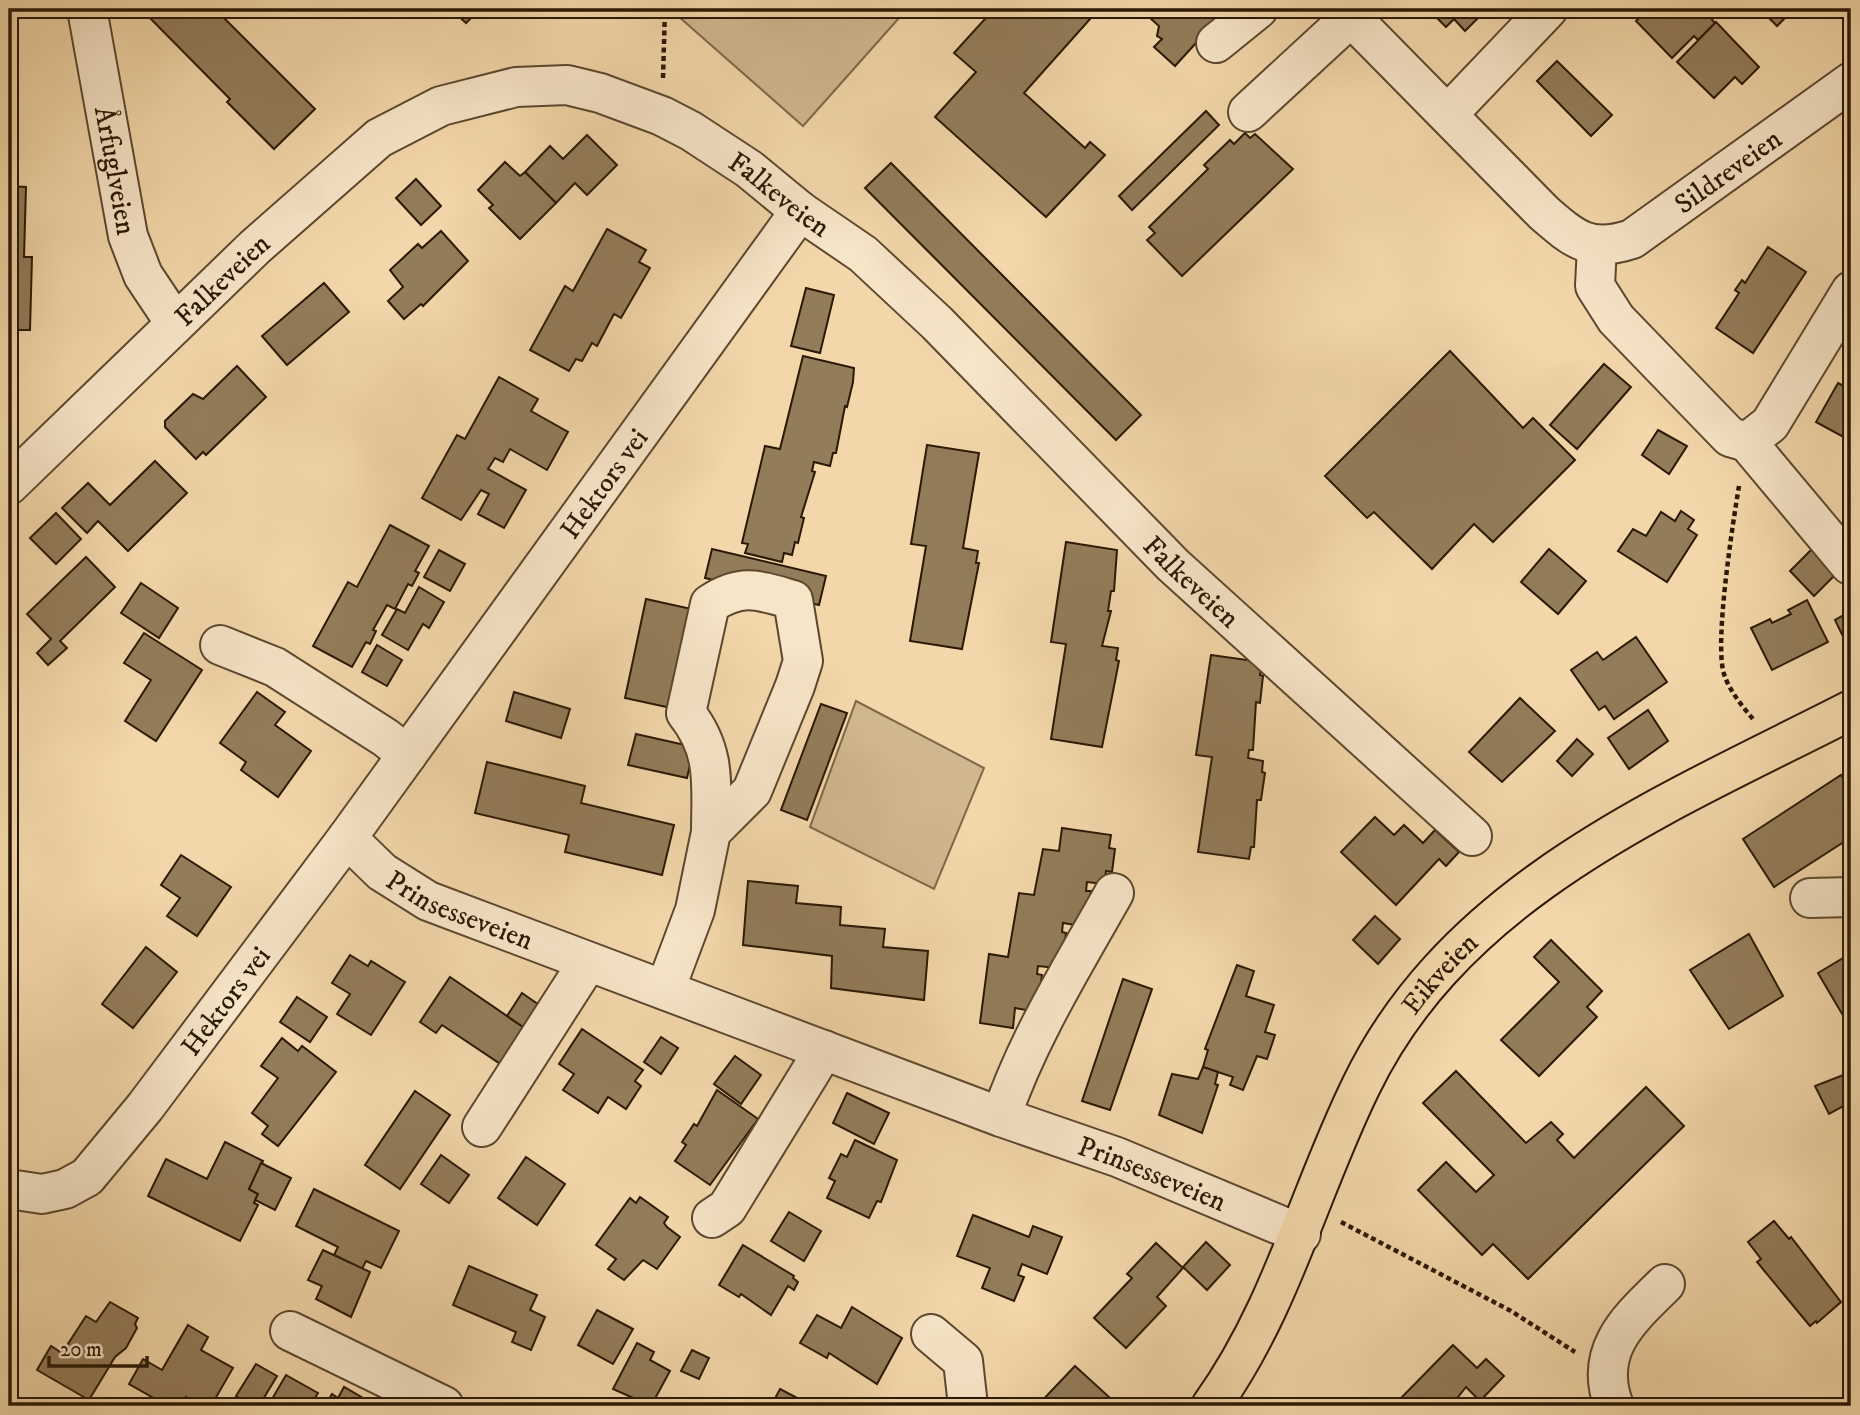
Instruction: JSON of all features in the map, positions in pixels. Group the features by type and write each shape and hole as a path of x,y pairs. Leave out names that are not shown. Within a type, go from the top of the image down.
{"main road":[{"name":"Eikveien","path":"1210,1406 1232,1376 1317,1233 1361,1084 1421,988 1462,945 1577,856 1619,831 1851,710"}],"street":[{"name":"Årfuglveien","path":"87,9 128,236 142,275 175,323"},
{"path":"1216,43 1258,9"},
{"path":"1448,114 1548,9"},
{"path":"1248,112 1347,13 1544,213 1567,233 1597,246 1595,286 1616,319 1730,437 1747,442 1850,565"},
{"name":"Sildreveien","path":"1597,246 1609,247 1632,239 1851,82"},
{"name":"Falkeveien","path":"9,485 312,194 379,138 441,106 516,86 567,85 600,93 662,116 749,170 800,211 863,254 937,323 1173,565 1472,836"},
{"name":"Hektors vei","path":"9,1189 42,1194 65,1189 87,1177 145,1107 347,838 800,211"},
{"path":"1747,442 1770,424 1851,291"},
{"path":"665,990 695,910 711,832 711,760 702,732 686,713 710,604 729,592 753,589 793,600 803,661 752,791 711,832"},
{"path":"220,645 275,667 386,738 407,755"},
{"name":"Prinsesseveien","path":"347,838 382,872 428,901 1000,1117 1117,1157 1317,1233"},
{"path":"1000,1117 1015,1076 1040,1025 1114,893"},
{"path":"1810,898 1851,897"},
{"path":"482,1127 588,962"},
{"path":"712,1218 727,1208 824,1050"},
{"path":"1611,1398 1612,1344 1639,1310 1665,1284"},
{"path":"290,1331 444,1406"},
{"path":"931,1334 963,1361 968,1406"}],"path":[{"path":"662,116 665,9"},
{"path":"1747,442 1735,506 1721,643 1724,674 1740,703 1778,749"},
{"path":"1317,1233 1338,1220 1511,1311 1571,1347 1611,1398"}],"shaded area":[{"path":"670,9 907,9 803,126"},
{"path":"856,701 984,768 934,889 810,827"}],"building":[{"path":"150,9 215,9 315,109 274,149 227,102 230,99 145,13"},
{"path":"451,9 480,9 466,23"},
{"path":"994,9 1099,9 1024,93 1085,148 1090,142 1105,155 1046,217 935,117 976,72 954,53"},
{"path":"1140,9 1227,9 1175,66 1154,47 1162,39 1157,36 1159,26"},
{"path":"1428,9 1487,9 1465,31 1454,19 1446,27"},
{"path":"1648,9 1703,9 1715,23 1698,40 1694,36 1672,58 1636,21"},
{"path":"1760,9 1794,9 1777,26"},
{"path":"1716,22 1759,67 1742,84 1735,77 1714,98 1677,62"},
{"path":"1557,61 1612,115 1591,136 1537,81"},
{"path":"1206,111 1219,125 1132,210 1119,196"},
{"path":"1245,133 1250,138 1255,134 1293,169 1182,276 1147,240 1155,233 1149,227 1208,169 1204,165 1230,140 1234,144"},
{"path":"587,135 617,165 587,195 575,183 556,203 525,172 550,146 563,159"},
{"path":"505,162 520,176 525,172 556,203 520,239 489,208 493,205 478,190"},
{"path":"891,163 1141,415 1116,440 865,188"},
{"path":"416,179 441,206 421,225 396,198"},
{"path":"9,186 26,187 24,257 32,257 30,330 9,330"},
{"path":"607,229 646,250 639,262 650,268 621,318 614,314 597,346 592,343 582,361 576,359 569,371 530,350 565,286 573,291"},
{"path":"441,231 468,261 423,306 421,304 404,319 388,301 403,287 390,270 418,244 422,248"},
{"path":"1768,247 1806,272 1753,353 1716,328 1739,293 1735,290 1742,280 1745,283"},
{"path":"324,283 349,312 287,365 262,336"},
{"path":"806,288 834,295 820,353 791,346"},
{"path":"1450,351 1523,428 1533,418 1575,460 1493,542 1474,524 1432,569 1374,512 1367,518 1325,476"},
{"path":"803,356 854,368 853,382 847,407 845,406 836,453 833,453 830,466 814,462 812,471 815,472 801,517 804,518 798,543 795,542 792,555 784,553 782,562 745,553 748,544 742,543 765,446 780,449"},
{"path":"1604,364 1631,387 1577,449 1550,425"},
{"path":"237,366 266,397 206,455 203,452 196,459 165,427 165,421 193,394 203,399"},
{"path":"499,377 538,399 531,411 568,432 547,470 510,449 503,462 495,458 488,469 526,490 504,528 478,514 489,494 481,490 461,520 422,498 457,435 465,439"},
{"path":"1838,383 1851,390 1851,441 1816,422"},
{"path":"1658,430 1687,446 1669,474 1642,455"},
{"path":"927,445 979,453 963,548 978,551 976,563 979,563 962,649 910,641 926,546 911,544"},
{"path":"155,461 187,493 128,551 98,521 87,533 62,508 88,483 110,505"},
{"path":"1681,511 1694,520 1688,529 1697,535 1667,582 1618,551 1633,529 1646,536 1661,512 1675,521"},
{"path":"56,513 81,539 56,564 30,538"},
{"path":"390,525 429,546 415,571 419,573 412,586 408,584 395,609 387,605 373,630 376,631 370,644 366,642 352,667 313,646 348,582 357,587"},
{"path":"1066,542 1117,550 1114,591 1111,591 1108,611 1111,611 1102,646 1118,648 1116,660 1119,661 1102,747 1051,739 1066,644 1051,642"},
{"path":"1815,546 1839,571 1814,596 1790,571"},
{"path":"712,549 826,576 819,605 705,578"},
{"path":"1549,549 1586,581 1558,614 1521,582"},
{"path":"439,550 465,564 450,591 424,577"},
{"path":"86,557 115,587 60,641 67,648 48,665 37,653 51,639 27,614"},
{"path":"141,583 178,608 159,638 121,613"},
{"path":"419,587 444,602 429,628 423,624 408,650 382,635 397,609 405,613"},
{"path":"646,599 696,610 676,709 625,698"},
{"path":"1807,600 1828,642 1772,670 1751,628 1770,619 1772,623 1791,614 1788,610"},
{"path":"1851,611 1851,653 1835,620"},
{"path":"144,633 202,670 156,741 125,721 151,680 124,663"},
{"path":"1636,637 1667,682 1614,719 1605,706 1599,710 1571,670 1597,652 1603,660"},
{"path":"377,645 402,660 387,686 362,672"},
{"path":"1211,655 1262,662 1260,703 1256,702 1253,750 1249,750 1248,758 1263,761 1262,772 1265,773 1261,800 1257,800 1254,847 1251,847 1249,859 1198,852 1212,757 1196,755"},
{"path":"257,692 285,712 275,725 311,751 278,797 241,770 246,762 220,743"},
{"path":"514,692 570,709 561,738 506,721"},
{"path":"1520,698 1555,731 1502,782 1469,752"},
{"path":"821,704 847,713 807,820 781,810"},
{"path":"1648,710 1668,741 1629,769 1608,738"},
{"path":"636,734 694,747 687,778 628,765"},
{"path":"1577,739 1593,754 1572,776 1557,761"},
{"path":"487,762 585,786 581,803 674,825 662,875 565,852 569,835 475,813"},
{"path":"1841,775 1844,780 1851,776 1851,847 1847,840 1774,887 1743,839"},
{"path":"1375,817 1394,835 1404,825 1423,843 1435,830 1459,852 1446,866 1439,859 1396,905 1341,852"},
{"path":"1062,828 1111,835 1109,848 1115,849 1112,872 1106,871 1104,884 1087,882 1086,891 1091,891 1088,915 1081,926 1063,923 1062,932 1066,933 1063,957 1057,968 1038,966 1037,974 1042,975 1039,998 1032,1011 1015,1008 1013,1028 980,1023 989,954 1008,957 1019,893 1034,895 1043,849 1059,851"},
{"path":"181,855 231,887 197,936 167,916 180,898 161,885"},
{"path":"748,881 798,886 796,903 841,907 840,925 885,929 883,947 928,951 924,1000 831,988 832,956 743,945"},
{"path":"1375,916 1400,939 1378,964 1353,940"},
{"path":"1749,934 1783,996 1729,1029 1690,970"},
{"path":"1551,940 1602,991 1587,1007 1597,1017 1539,1076 1501,1040 1559,982 1534,957"},
{"path":"146,947 177,972 133,1028 102,1004"},
{"path":"1850,954 1851,956 1851,1029 1818,973"},
{"path":"350,955 368,966 371,961 405,982 371,1035 337,1014 350,994 332,983"},
{"path":"1237,965 1254,971 1246,996 1274,1005 1265,1032 1275,1035 1267,1059 1257,1056 1243,1090 1230,1085 1233,1077 1203,1067 1208,1050 1205,1049"},
{"path":"450,977 526,1029 502,1065 442,1025 436,1033 420,1022"},
{"path":"1123,979 1152,989 1110,1110 1082,1101"},
{"path":"522,993 542,1007 526,1029 507,1016"},
{"path":"297,997 327,1017 310,1042 280,1022"},
{"path":"582,1029 643,1070 635,1081 641,1086 626,1109 608,1097 598,1113 563,1090 574,1074 559,1064"},
{"path":"661,1037 678,1048 661,1074 644,1062"},
{"path":"282,1038 298,1051 302,1046 336,1072 278,1146 262,1134 268,1126 252,1113 278,1078 261,1066"},
{"path":"735,1056 761,1075 741,1104 714,1084"},
{"path":"1203,1067 1218,1072 1215,1084 1218,1085 1202,1133 1159,1115 1172,1074 1198,1079"},
{"path":"1456,1071 1526,1143 1551,1122 1563,1134 1557,1140 1574,1158 1646,1087 1684,1126 1528,1279 1493,1244 1482,1255 1418,1190 1446,1162 1476,1192 1494,1175 1423,1103"},
{"path":"1851,1072 1851,1102 1829,1114 1815,1086"},
{"path":"717,1090 758,1119 710,1185 675,1161 686,1145 682,1142 694,1124 697,1126"},
{"path":"415,1091 450,1115 400,1189 365,1165"},
{"path":"847,1093 889,1113 874,1144 833,1123"},
{"path":"855,1140 897,1160 881,1202 877,1201 869,1218 827,1198 835,1181 829,1178 841,1154 847,1157"},
{"path":"225,1142 263,1161 249,1189 258,1194 254,1203 258,1205 240,1241 148,1196 166,1159 207,1179"},
{"path":"441,1155 469,1175 449,1203 421,1184"},
{"path":"526,1157 565,1184 537,1225 498,1198"},
{"path":"261,1163 291,1178 275,1210 255,1200 258,1194 249,1189"},
{"path":"314,1189 399,1231 381,1268 366,1261 362,1269 334,1255 338,1247 296,1226"},
{"path":"640,1197 668,1217 664,1223 680,1237 657,1269 643,1260 624,1280 608,1269 616,1259 596,1245 630,1198 636,1203"},
{"path":"789,1212 821,1231 804,1261 771,1241"},
{"path":"973,1215 1029,1237 1033,1226 1062,1237 1047,1274 1022,1264 1018,1275 1024,1277 1014,1301 982,1288 990,1268 957,1256"},
{"path":"1774,1221 1789,1239 1791,1237 1841,1302 1810,1326 1757,1262 1761,1259 1748,1242"},
{"path":"1206,1242 1230,1265 1207,1290 1183,1267"},
{"path":"1156,1243 1183,1268 1157,1297 1166,1306 1126,1348 1094,1318 1132,1278 1127,1274"},
{"path":"743,1245 794,1276 798,1282 794,1290 788,1286 771,1315 741,1294 739,1297 719,1285"},
{"path":"323,1250 370,1272 351,1317 316,1299 322,1286 308,1280"},
{"path":"469,1266 537,1295 530,1310 545,1317 531,1350 512,1342 516,1332 453,1305"},
{"path":"110,1302 138,1318 135,1324 137,1328 126,1348 115,1357 89,1400 37,1370 51,1346 62,1353 86,1316 96,1322"},
{"path":"852,1307 902,1338 877,1384 829,1353 827,1358 800,1343 817,1315 841,1328"},
{"path":"597,1310 633,1329 613,1364 578,1345"},
{"path":"188,1325 208,1337 201,1350 233,1368 211,1406 203,1406 186,1397 180,1406 168,1406 129,1384 143,1359 162,1370"},
{"path":"637,1343 654,1352 650,1360 670,1371 651,1406 613,1389"},
{"path":"1453,1345 1477,1368 1486,1359 1504,1376 1480,1401 1466,1387 1451,1406 1411,1406 1402,1397"},
{"path":"692,1350 709,1358 699,1379 681,1371"},
{"path":"256,1364 277,1376 259,1406 252,1406 236,1396"},
{"path":"1075,1366 1109,1397 1100,1406 1037,1406"},
{"path":"286,1375 318,1393 315,1398 326,1404 332,1394 338,1398 344,1387 370,1402 367,1406 268,1406"},
{"path":"780,1389 803,1401 801,1406 771,1406"}]}
